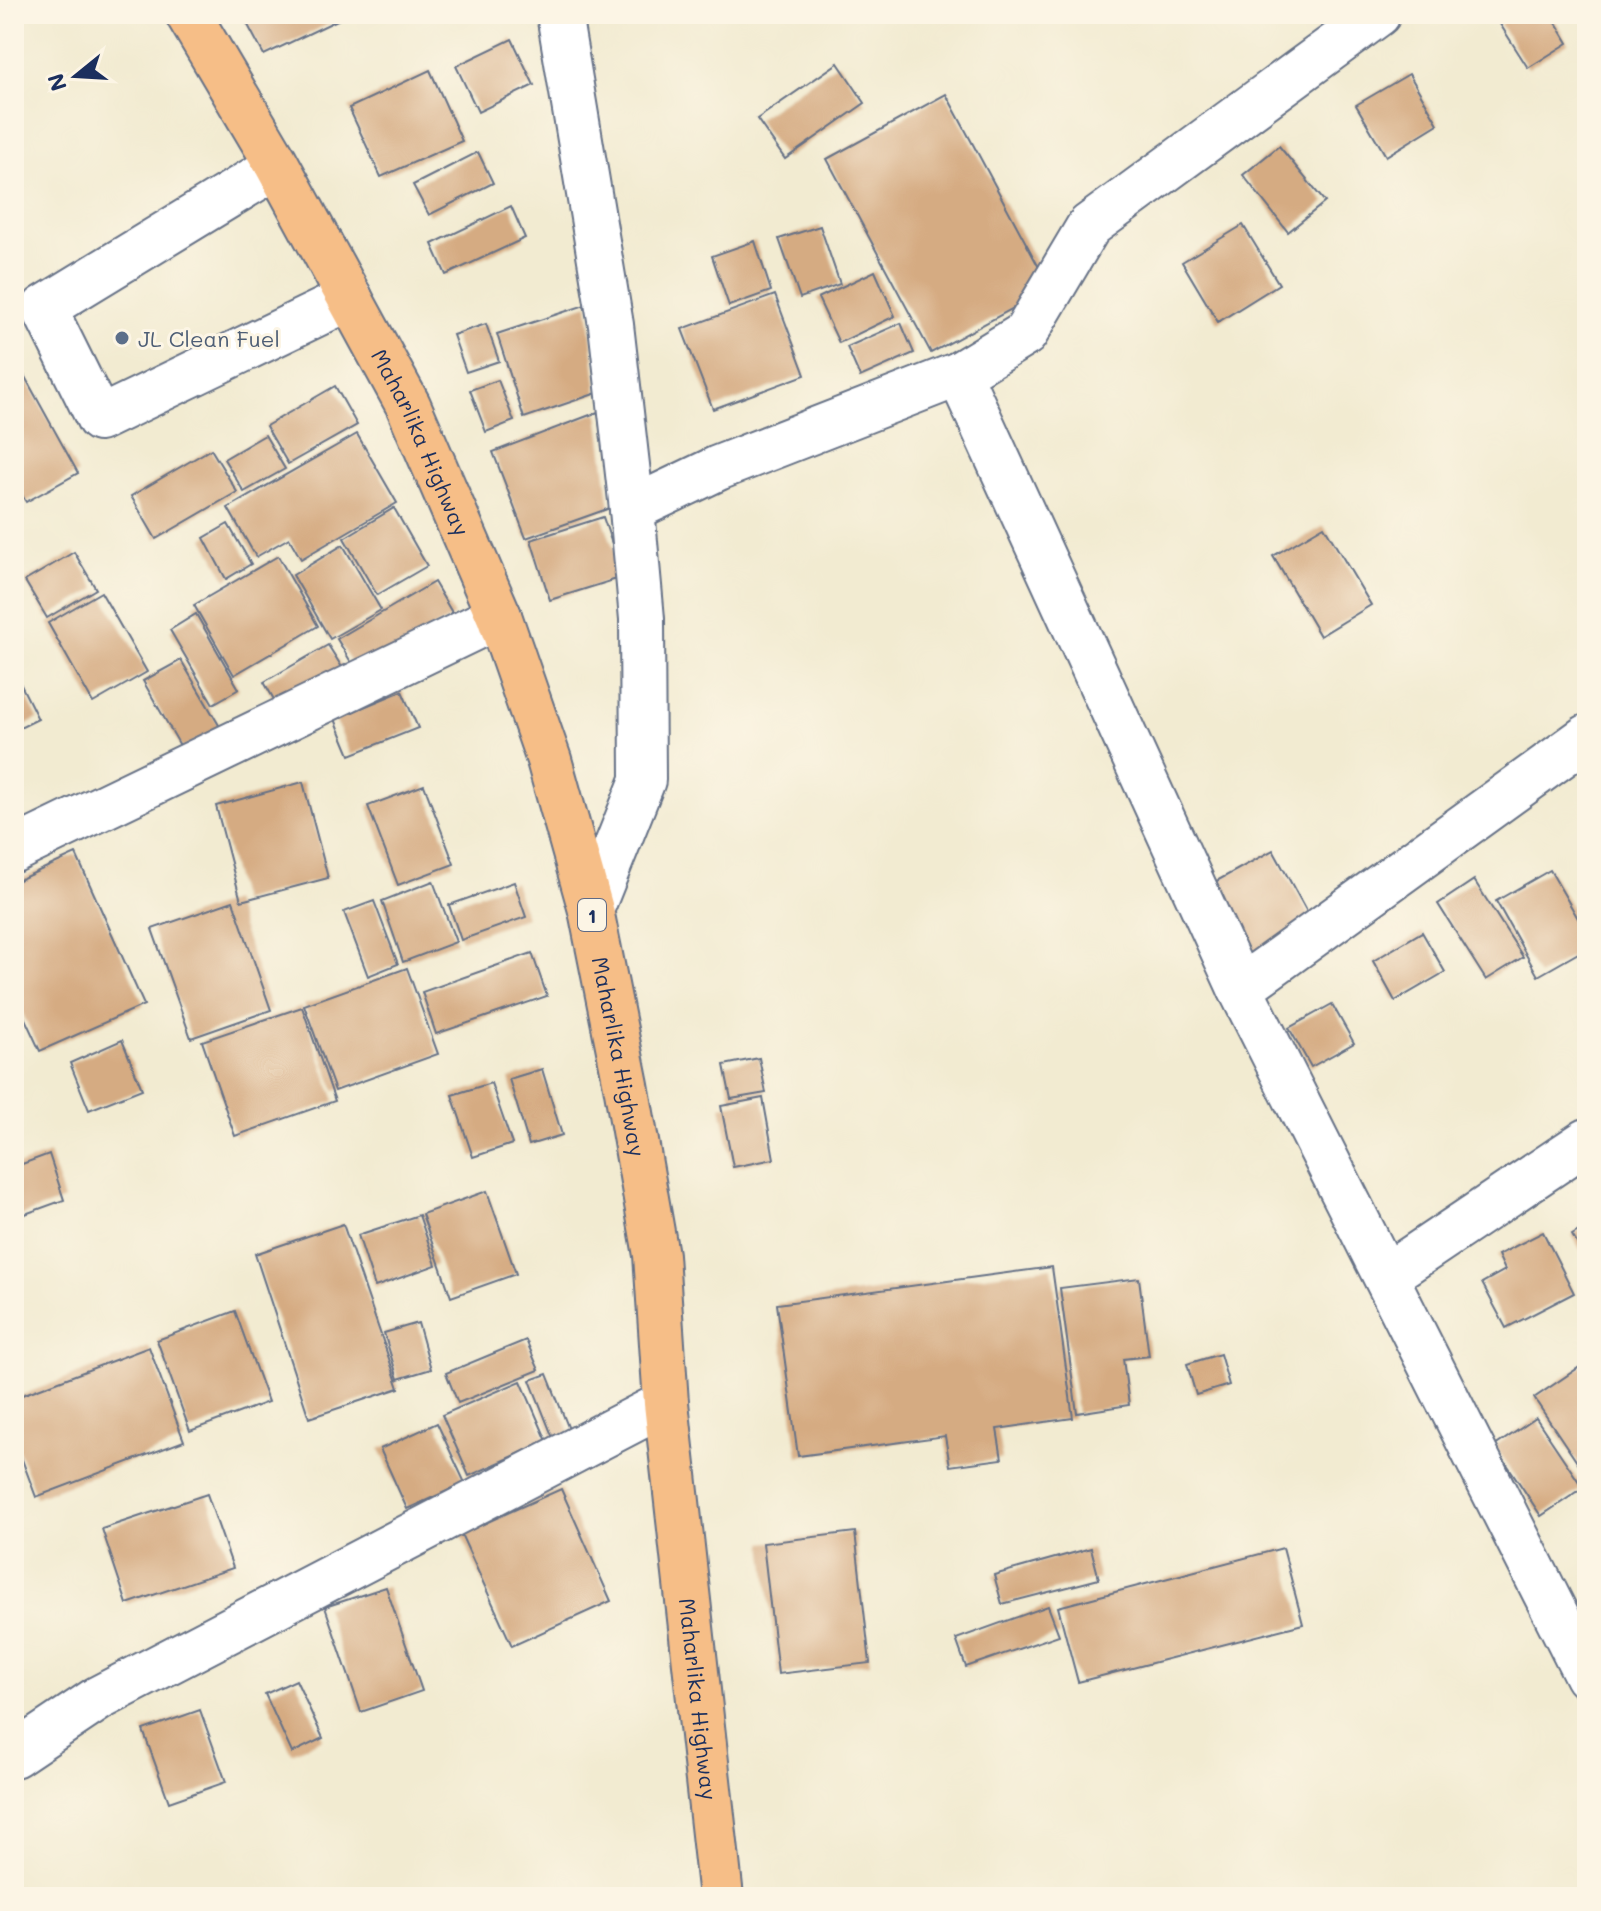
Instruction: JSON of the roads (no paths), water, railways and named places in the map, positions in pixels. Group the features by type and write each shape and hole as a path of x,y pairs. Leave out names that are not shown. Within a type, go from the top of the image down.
{"main road":[{"name":"Maharlika Highway","path":"188,14 277,166 408,405 499,616 549,760 591,910 656,1255 666,1403 721,1897"}],"street":[{"path":"559,14 611,325 642,619 643,780 591,910"},
{"path":"632,509 718,468 959,374 1025,334 1089,226 1378,14"},
{"path":"277,166 44,308 99,419 350,298"},
{"path":"959,374 1240,988 1587,1676"},
{"path":"14,850 499,616"},
{"path":"1240,988 1587,737"},
{"path":"1386,1276 1587,1141"},
{"path":"14,1755 99,1698 666,1403"}],"place":[{"name":"JL Clean Fuel","path":"122,338"}]}
